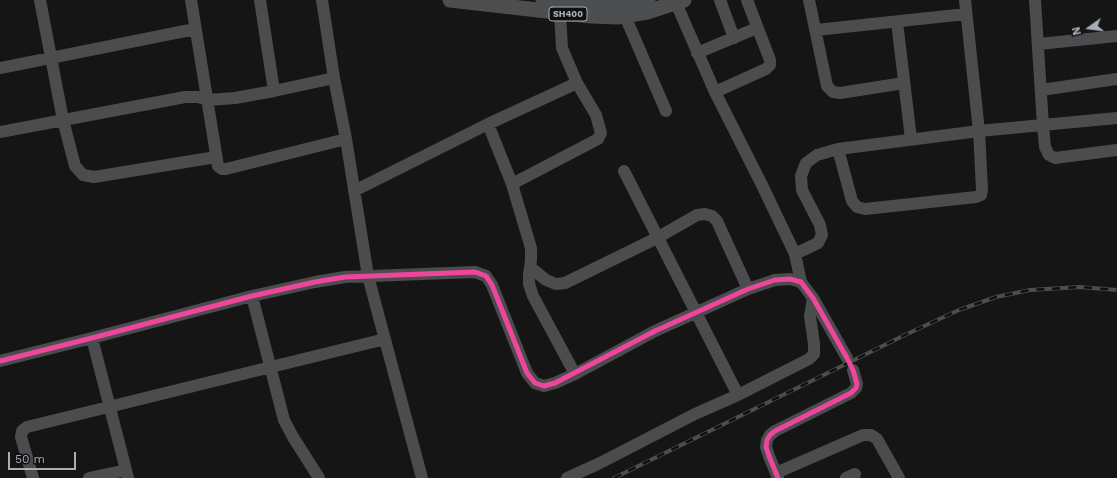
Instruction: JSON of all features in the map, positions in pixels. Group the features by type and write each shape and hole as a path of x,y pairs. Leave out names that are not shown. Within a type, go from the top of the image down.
{"main road":[{"name":"SH400","path":"450,0 591,16 625,16 647,12 680,1"},
{"name":"SH400","path":"543,0 617,6 645,0"}],"street":[{"path":"40,0 63,120 75,166 83,175 94,177 216,157"},
{"path":"191,0 218,166 222,169 346,139"},
{"path":"260,0 274,91"},
{"path":"322,0 368,276 422,478"},
{"path":"720,0 734,38"},
{"path":"715,92 766,69 770,65 770,60 747,0"},
{"path":"809,0 827,86 833,92 840,93 904,83"},
{"path":"838,149 852,201 857,207 864,209 976,198 981,195 979,131 965,0"},
{"path":"1035,0 1039,44 1043,126 1045,146 1049,155 1055,158 1117,150"},
{"path":"680,1 697,53 795,254 801,282 813,298 847,358"},
{"path":"512,184 598,139 601,134 596,115 577,83 562,48 560,13"},
{"path":"816,30 966,14"},
{"path":"625,16 666,111"},
{"path":"898,22 911,140"},
{"path":"697,53 757,28"},
{"path":"0,68 195,29"},
{"path":"1039,44 1117,36"},
{"path":"0,132 185,97 198,97 208,100 235,98 334,78"},
{"path":"1041,90 1117,79"},
{"path":"354,191 488,124 577,83"},
{"path":"795,254 818,243 822,235 820,225 802,190 801,176 806,163 817,155 838,149 979,131 1117,118"},
{"path":"488,124 512,184 531,248 529,284 533,296 575,374"},
{"path":"624,171 738,395"},
{"path":"530,267 551,282 556,284 565,283 657,238 697,215 705,214 712,216 717,221 748,289"},
{"path":"0,361 252,296 338,278 475,272 486,276 492,285 527,374 535,383 544,386 575,374 655,331 748,289 775,280 790,279 801,282"},
{"path":"252,296 286,424 293,438 319,478"},
{"path":"567,478 809,359 814,354 810,316 813,298"},
{"path":"89,478 127,474 92,338"},
{"path":"33,478 21,437 22,431 27,427 385,339"},
{"path":"853,370 857,384 856,388 851,393 775,431 770,435 767,440 766,447 777,475 863,435 871,435 877,440 899,478"}],"railway":[{"path":"614,478 959,310 996,297 1030,290 1080,287 1117,290"}],"cycle path":[{"path":"0,361 252,296 315,282 345,277 475,272 486,276 492,285 527,373 535,383 544,386 555,383 655,331 748,289 775,280 790,279 801,282 813,298 847,358 853,370 857,384 856,388 851,393 775,431 770,435 767,440 766,447 778,478"}]}
